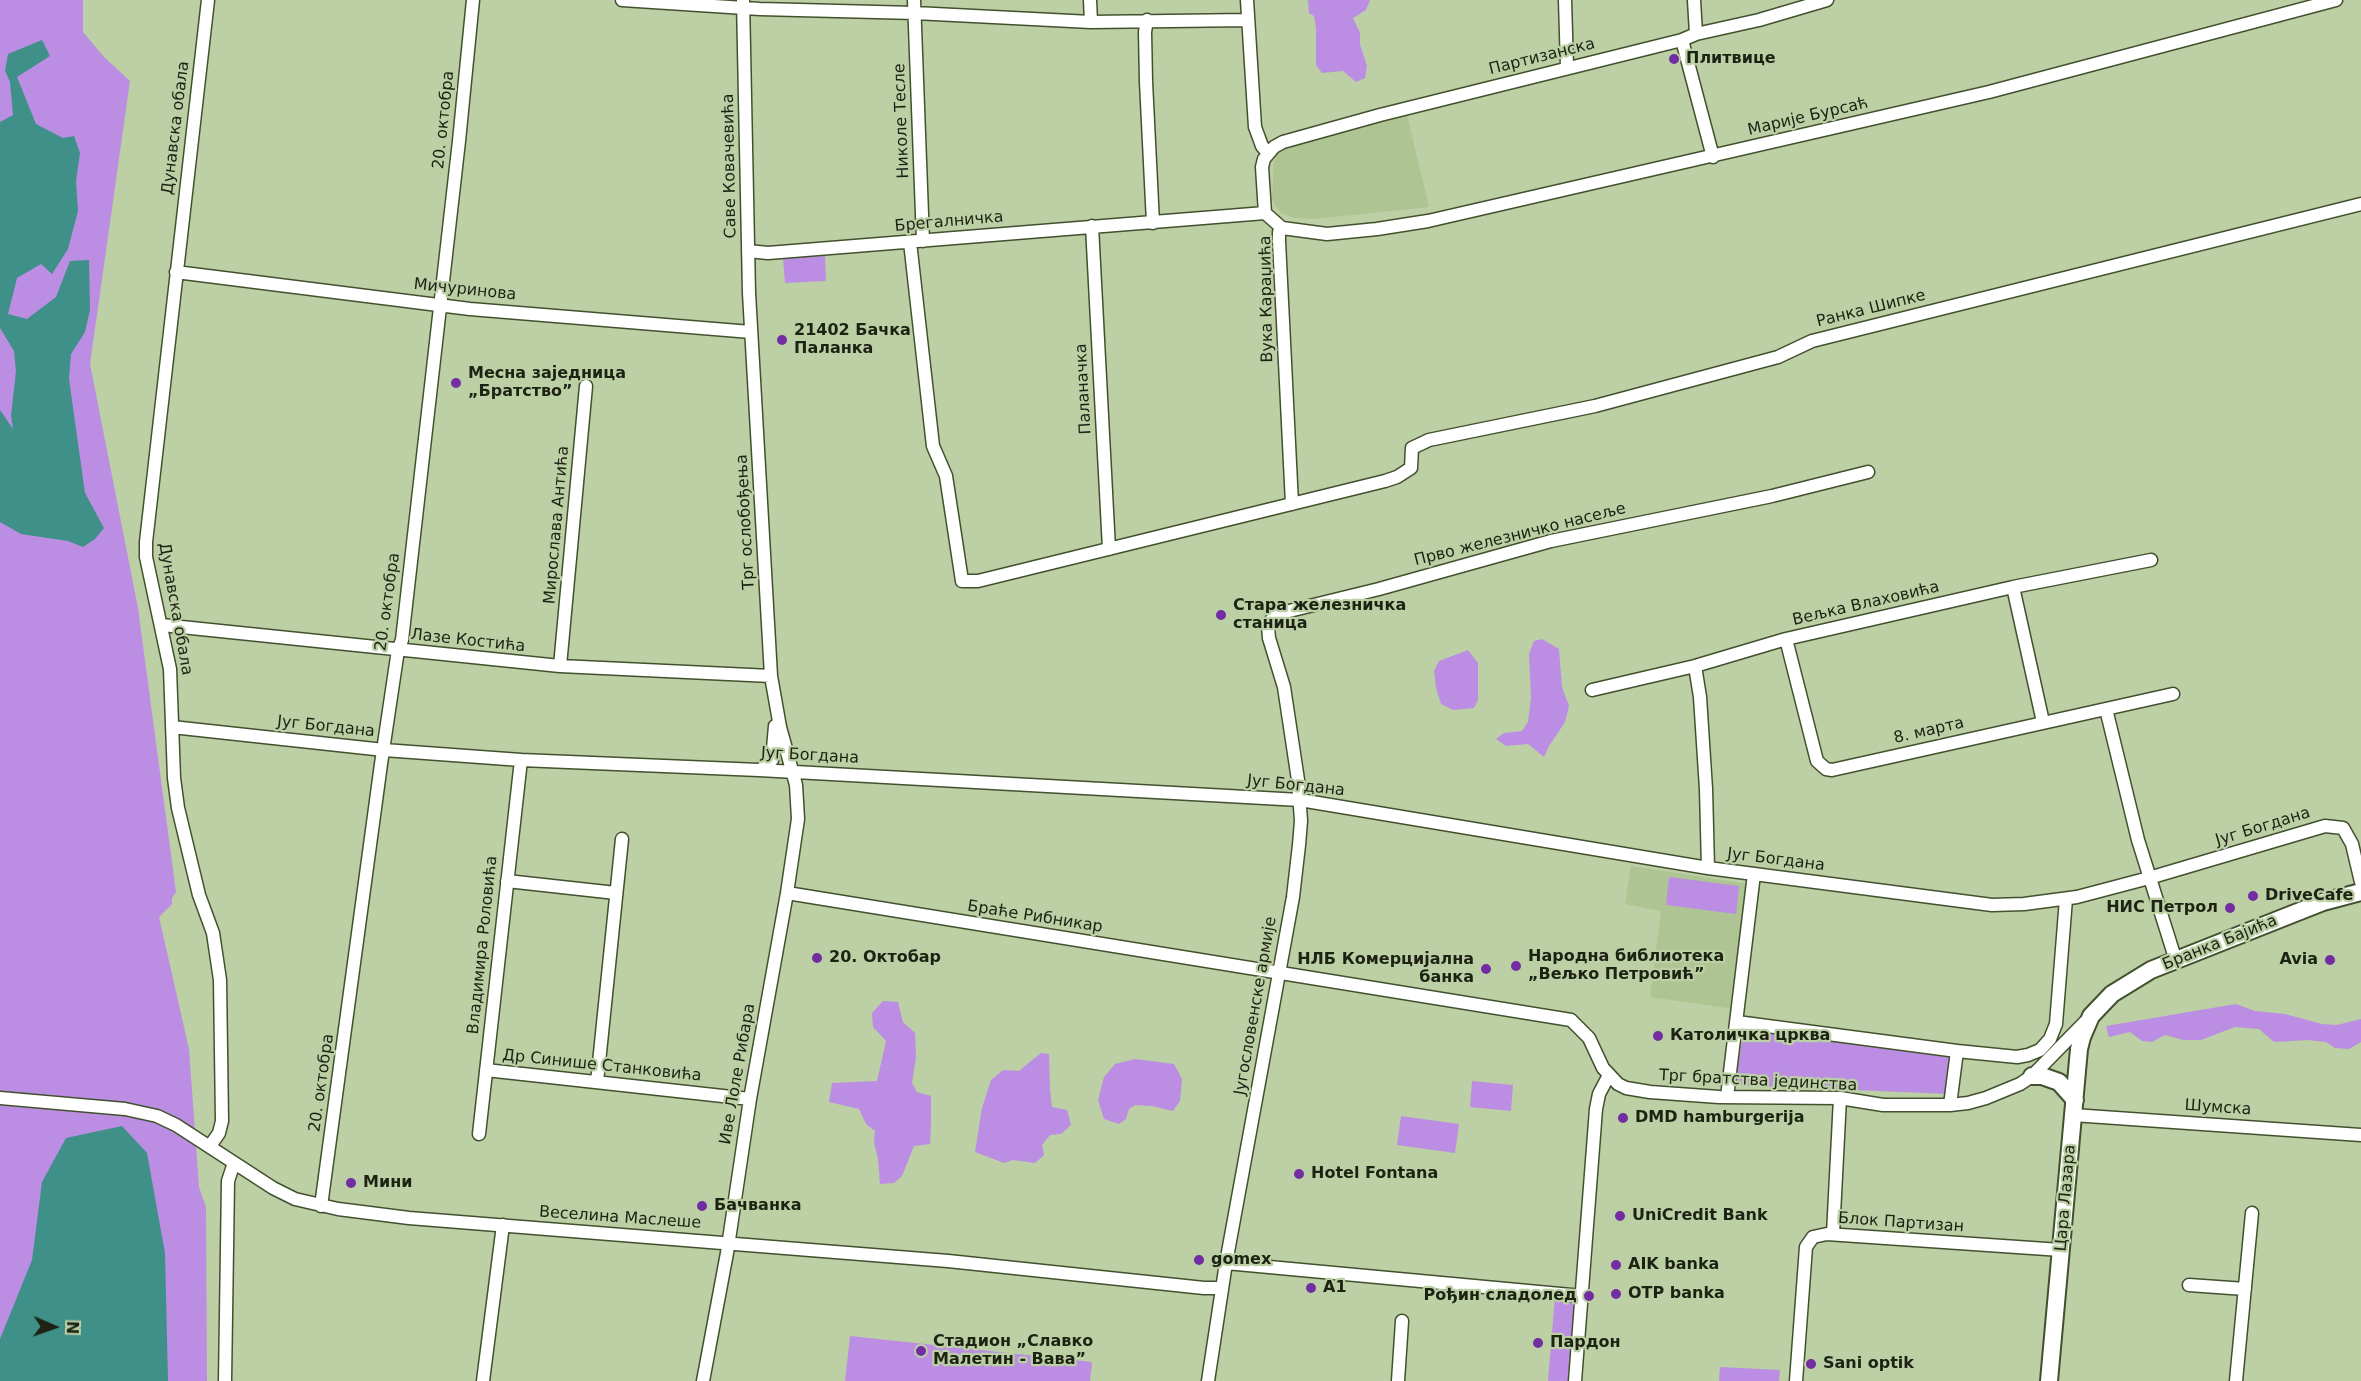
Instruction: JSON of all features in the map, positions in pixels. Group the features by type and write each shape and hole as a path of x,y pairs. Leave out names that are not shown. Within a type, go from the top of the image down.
{"main road":[{"name":"Бранка Бајића","path":"2091,1016 2100,1005 2130,982 2151,970 2323,902 2361,892"},
{"name":"Цара Лазара","path":"2049,1381 2080,1043 2091,1016"},
{"path":"2032,1076 2042,1076 2059,1082 2074,1108"}],"street":[{"name":"Дунавска обала","path":"208,0 146,542 147,557 170,669 174,778 178,808 199,895 213,933 220,980 222,1121 219,1133 210,1146"},
{"name":"20. октобра","path":"321,1206 398,650 405,616 473,0"},
{"path":"622,0 1091,22 1248,20"},
{"name":"Николе Тесле","path":"914,0 923,241"},
{"path":"1090,0 1091,22"},
{"path":"1247,0 1256,127 1258,138 1268,153"},
{"path":"1565,0 1567,67"},
{"path":"1694,0 1696,34"},
{"name":"Партизанска","path":"1268,153 1282,142 1567,67 1682,40 1696,34 1759,20 1824,0"},
{"name":"Марије Бурсаћ","path":"1282,228 1327,234 1428,221 2000,90 2336,0"},
{"name":"Саве Ковачевића","path":"743,4 751,332"},
{"path":"1147,20 1145,32 1146,82 1153,223"},
{"path":"1682,40 1713,157"},
{"name":"Вука Караџића","path":"1268,153 1262,167 1265,213 1282,228 1279,232 1279,241 1292,504"},
{"name":"Ранка Шипке","path":"1292,504 1398,477 1410,468 1412,448 1429,440 1595,406 1778,357 1812,341 2361,204"},
{"name":"Брегалничка","path":"748,251 768,253 1265,213"},
{"name":"Паланачка","path":"1092,226 1109,549"},
{"path":"910,242 933,446 946,476 962,581 978,581 1292,504"},
{"name":"Мичуринова","path":"176,272 439,305 751,332"},
{"name":"Трг ослобођења","path":"751,332 771,676 776,710 793,772"},
{"name":"Мирослава Антића","path":"560,666 586,386"},
{"name":"Прво железничко насеље","path":"1269,638 1269,626 1272,619 1281,613 1379,589 1551,541 1772,496 1868,472"},
{"name":"Вељка Влаховића","path":"1592,690 1695,666 1786,639 2013,587 2151,560"},
{"path":"2013,587 2043,722"},
{"name":"Лазе Костића","path":"162,626 560,666 771,676"},
{"name":"Југословенске армије","path":"1208,1381 1226,1263 1296,874 1301,821 1284,687 1269,638"},
{"name":"8. марта","path":"1786,639 1817,761 1826,769 2173,694"},
{"path":"1695,666 1700,697 1707,789 1708,868"},
{"path":"2106,709 2149,878 2176,961"},
{"name":"Трг ослобођења","path":"759,770 767,766 774,752 776,710"},
{"name":"Југ Богдана","path":"172,727 384,750 521,760 759,770 1300,800 1708,868 1992,905 2066,899 2149,878 2325,825 2343,828 2352,844 2361,882"},
{"name":"Владимира Роловића","path":"479,1134 521,760"},
{"name":"Иве Лоле Рибара","path":"703,1381 798,819 798,798 793,772"},
{"path":"597,1082 622,839"},
{"path":"1727,1097 1754,874"},
{"path":"507,882 616,893"},
{"name":"Браће Рибникар","path":"787,893 1279,973"},
{"path":"1737,1022 1958,1051 2018,1057 2028,1055 2040,1050 2050,1039 2056,1024 2066,899"},
{"path":"1279,973 1571,1020 1589,1038 1609,1075 1599,1094 1596,1109 1575,1381"},
{"name":"Трг братства јединства","path":"1609,1075 1626,1088 1650,1092 1727,1097 1840,1098 1883,1105 1950,1105 1986,1098 2006,1091 2032,1076 2091,1016"},
{"path":"1950,1105 1958,1051"},
{"name":"Др Синише Станковића","path":"486,1070 750,1099"},
{"name":"Веселина Маслеше","path":"0,1098 139,1111 176,1125 288,1196 321,1206 409,1218 948,1261 1222,1288"},
{"path":"1833,1234 1840,1098"},
{"name":"Шумска","path":"2074,1108 2361,1135"},
{"path":"225,1381 228,1181 234,1163"},
{"path":"2236,1381 2252,1213"},
{"path":"483,1381 503,1225"},
{"name":"Блок Партизан","path":"1797,1381 1806,1247 1809,1241 1819,1234 2061,1250"},
{"path":"1226,1263 1581,1296"},
{"path":"2189,1285 2245,1289"},
{"path":"1398,1381 1402,1321"}],"shaded area":[{"path":"0,0 83,0 83,32 104,57 130,81 90,364 138,608 176,892 172,898 172,904 159,917 189,1049 199,1187 206,1207 207,1381 0,1381"},
{"path":"1308,0 1370,0 1366,10 1353,18 1360,33 1360,44 1367,66 1365,78 1356,82 1343,71 1322,73 1316,65 1316,29 1314,16 1309,13"},
{"path":"1407,115 1429,207 1314,219 1294,218 1281,213 1275,205 1272,197 1274,162 1283,148"},
{"path":"825,256 826,281 785,283 783,258"},
{"path":"1542,639 1559,649 1562,687 1569,706 1565,722 1544,757 1528,744 1506,746 1496,739 1504,733 1522,731 1528,722 1531,698 1529,654 1534,641"},
{"path":"1468,650 1478,663 1478,700 1474,708 1453,710 1441,704 1434,671 1439,661"},
{"path":"1631,866 1748,884 1734,1009 1650,997 1661,911 1625,904"},
{"path":"1669,877 1739,886 1736,914 1666,905"},
{"path":"883,1001 898,1002 903,1022 915,1033 916,1057 912,1083 917,1092 931,1096 931,1124 930,1144 914,1146 902,1176 894,1183 880,1184 874,1143 875,1131 866,1124 859,1109 829,1102 832,1083 877,1081 886,1041 873,1027 872,1013"},
{"path":"2236,1004 2255,1011 2285,1014 2322,1024 2337,1025 2361,1019 2361,1042 2349,1049 2335,1048 2326,1042 2308,1040 2274,1042 2259,1029 2235,1027 2201,1040 2183,1040 2165,1035 2152,1042 2142,1041 2130,1032 2109,1037 2106,1026"},
{"path":"1744,1028 1953,1056 1949,1094 1735,1085"},
{"path":"1041,1053 1049,1054 1052,1107 1067,1110 1071,1125 1061,1134 1050,1135 1042,1145 1044,1155 1035,1163 1013,1160 1004,1163 975,1152 982,1108 991,1080 1003,1070 1019,1071"},
{"path":"1135,1059 1174,1064 1182,1079 1180,1101 1173,1111 1135,1105 1129,1109 1126,1119 1119,1124 1104,1119 1098,1100 1104,1077 1115,1064"},
{"path":"1472,1081 1513,1085 1511,1111 1470,1107"},
{"path":"1401,1116 1459,1124 1455,1153 1397,1145"},
{"path":"1555,1297 1575,1299 1568,1381 1548,1381"},
{"name":"Стадион „Славко Малетин - Вава”","path":"850,1336 1092,1362 1090,1381 845,1381"},
{"path":"1720,1367 1780,1370 1779,1381 1719,1381"}],"water":[{"path":"42,40 50,56 17,77 36,124 63,138 74,136 80,153 76,181 78,211 68,249 52,274 41,264 17,278 8,314 27,319 56,297 70,261 89,260 90,310 85,332 71,354 69,379 85,493 104,528 95,539 83,547 68,541 21,534 0,522 0,410 13,429 11,416 16,371 14,351 0,328 0,122 13,115 10,82 5,71 8,54"},
{"path":"122,1126 147,1153 165,1253 168,1381 0,1381 0,1339 32,1260 42,1182 66,1138"}],"place":[{"name":"Плитвице","path":"1674,59"},
{"name":"21402 Бачка Паланка","path":"782,340"},
{"name":"Месна заједница „Братство”","path":"456,383"},
{"name":"Стара железничка станица","path":"1221,615"},
{"name":"DriveCafe","path":"2253,896"},
{"name":"НИС Петрол","path":"2230,908"},
{"name":"20. Октобар","path":"817,958"},
{"name":"Avia","path":"2330,960"},
{"name":"Народна библиотека „Вељко Петровић”","path":"1516,966"},
{"name":"НЛБ Комерцијална банка","path":"1486,969"},
{"name":"Католичка црква","path":"1658,1036"},
{"name":"DMD hamburgerija","path":"1623,1118"},
{"name":"Hotel Fontana","path":"1299,1174"},
{"name":"Мини","path":"351,1183"},
{"name":"Бачванка","path":"702,1206"},
{"name":"UniCredit Bank","path":"1620,1216"},
{"name":"gomex","path":"1199,1260"},
{"name":"AIK banka","path":"1616,1265"},
{"name":"A1","path":"1311,1288"},
{"name":"OTP banka","path":"1616,1294"},
{"name":"Рођин сладолед","path":"1589,1296"},
{"name":"Пардон","path":"1538,1343"},
{"name":"Стадион „Славко Малетин - Вава”","path":"921,1351"},
{"name":"Sani optik","path":"1811,1364"}]}
